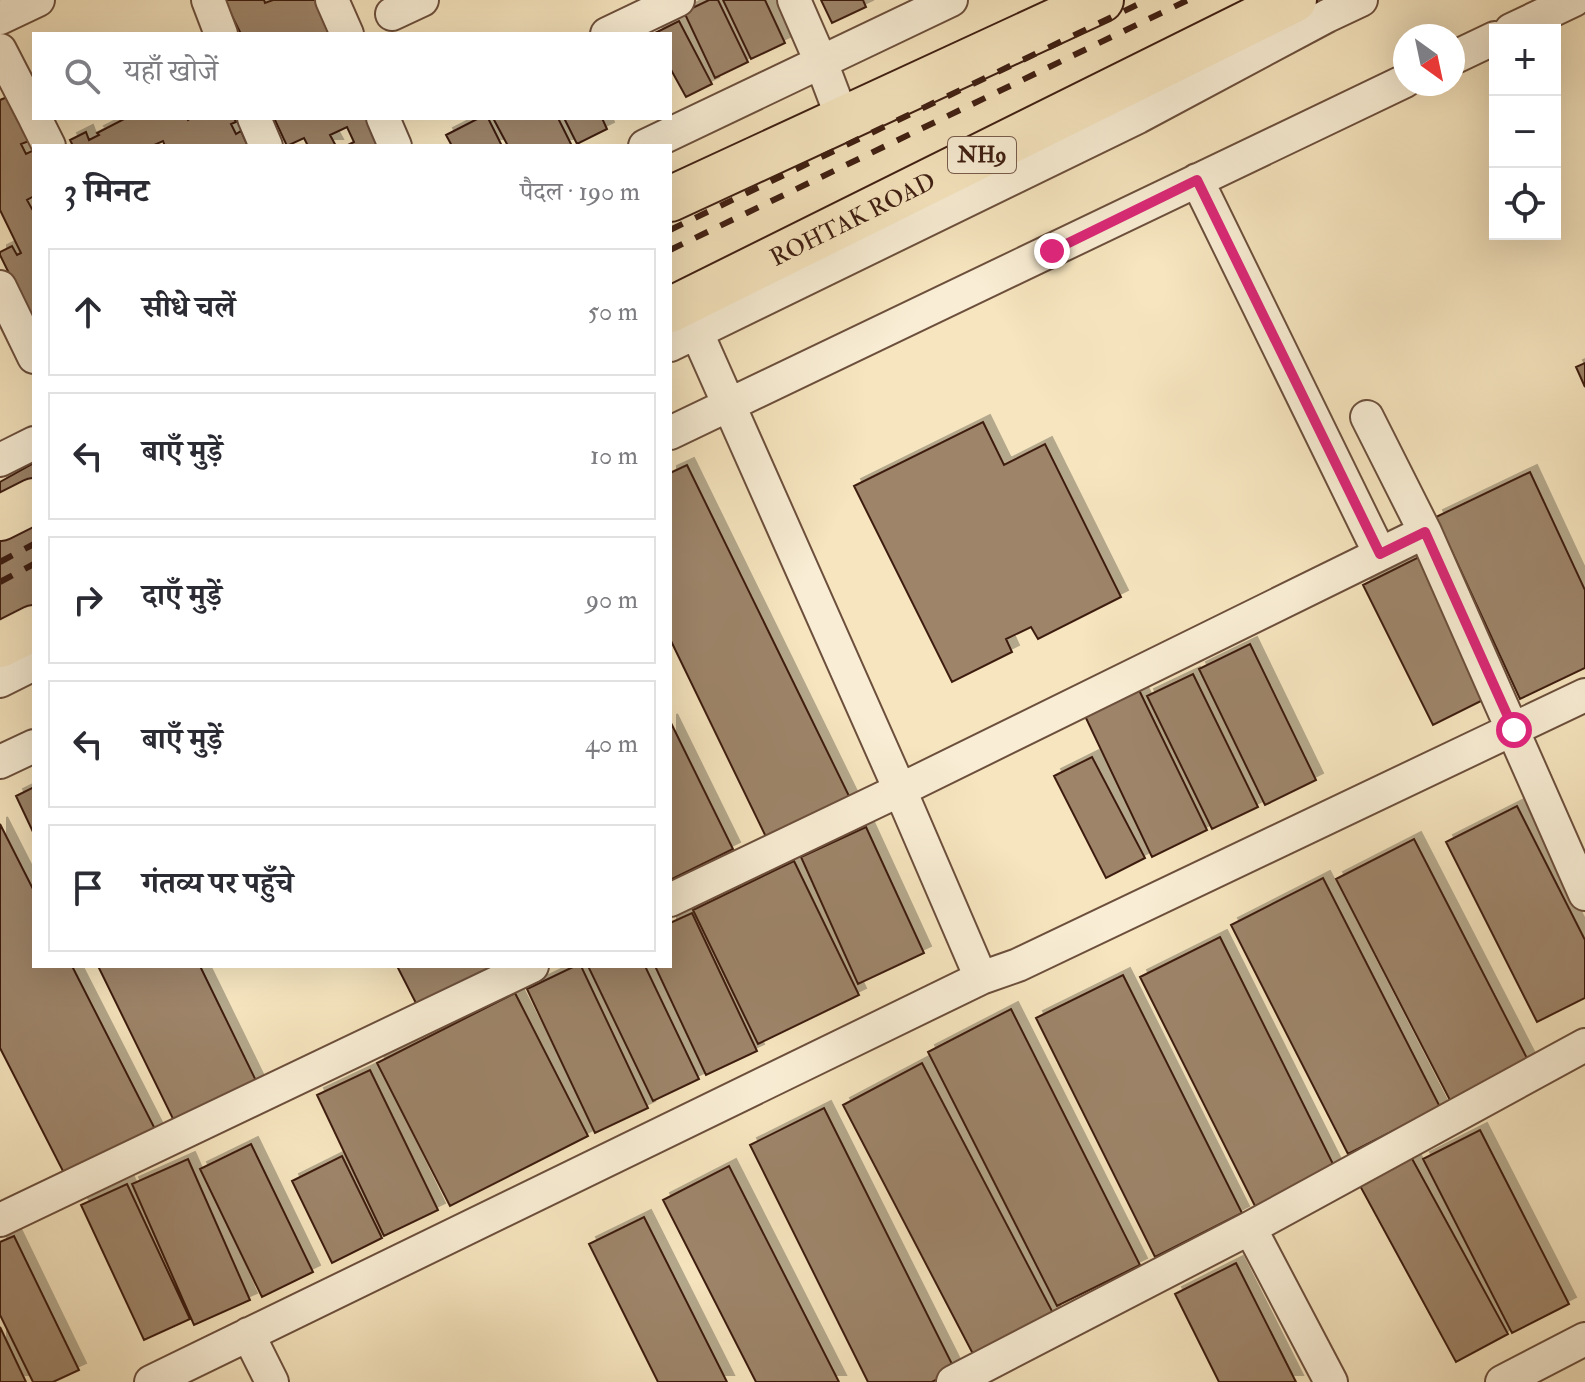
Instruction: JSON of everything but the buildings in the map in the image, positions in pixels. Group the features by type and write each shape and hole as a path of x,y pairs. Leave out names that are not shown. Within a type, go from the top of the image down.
{"highway":[{"name":"ROHTAK ROAD","path":"680,323 1294,0"},
{"path":"672,198 1090,3"},
{"path":"0,518 32,502"},
{"path":"0,645 32,629"}],"street":[{"path":"0,18 38,0"},
{"path":"208,0 220,32"},
{"path":"332,0 346,32"},
{"path":"392,14 422,0"},
{"path":"611,32 678,0"},
{"path":"794,0 843,120"},
{"path":"649,144 951,0"},
{"path":"981,978 728,404 680,323 1138,117 1361,0"},
{"path":"1524,24 1574,0"},
{"path":"1465,52 1489,41"},
{"path":"0,50 32,113"},
{"path":"672,432 1393,87"},
{"path":"36,120 48,144"},
{"path":"255,120 265,144"},
{"path":"384,120 394,144"},
{"path":"1197,180 1380,554"},
{"path":"0,287 32,353"},
{"path":"1367,417 1425,532 1585,894"},
{"path":"0,460 32,444"},
{"path":"672,899 1425,532"},
{"path":"0,681 32,665"},
{"path":"151,1382 981,978 1018,965 1585,695"},
{"path":"0,762 32,747"},
{"path":"0,1220 528,968"},
{"path":"953,1382 1250,1228 1585,1045"},
{"path":"1250,1228 1331,1382"},
{"path":"248,1334 272,1382"},
{"path":"1502,1382 1585,1339"}],"railway":[{"path":"672,229 1147,0"},
{"path":"672,249 1188,0"},
{"path":"0,562 32,545"},
{"path":"0,582 32,565"}],"route":[{"path":"1052,251 1197,180 1380,554 1425,532 1514,730"}]}
